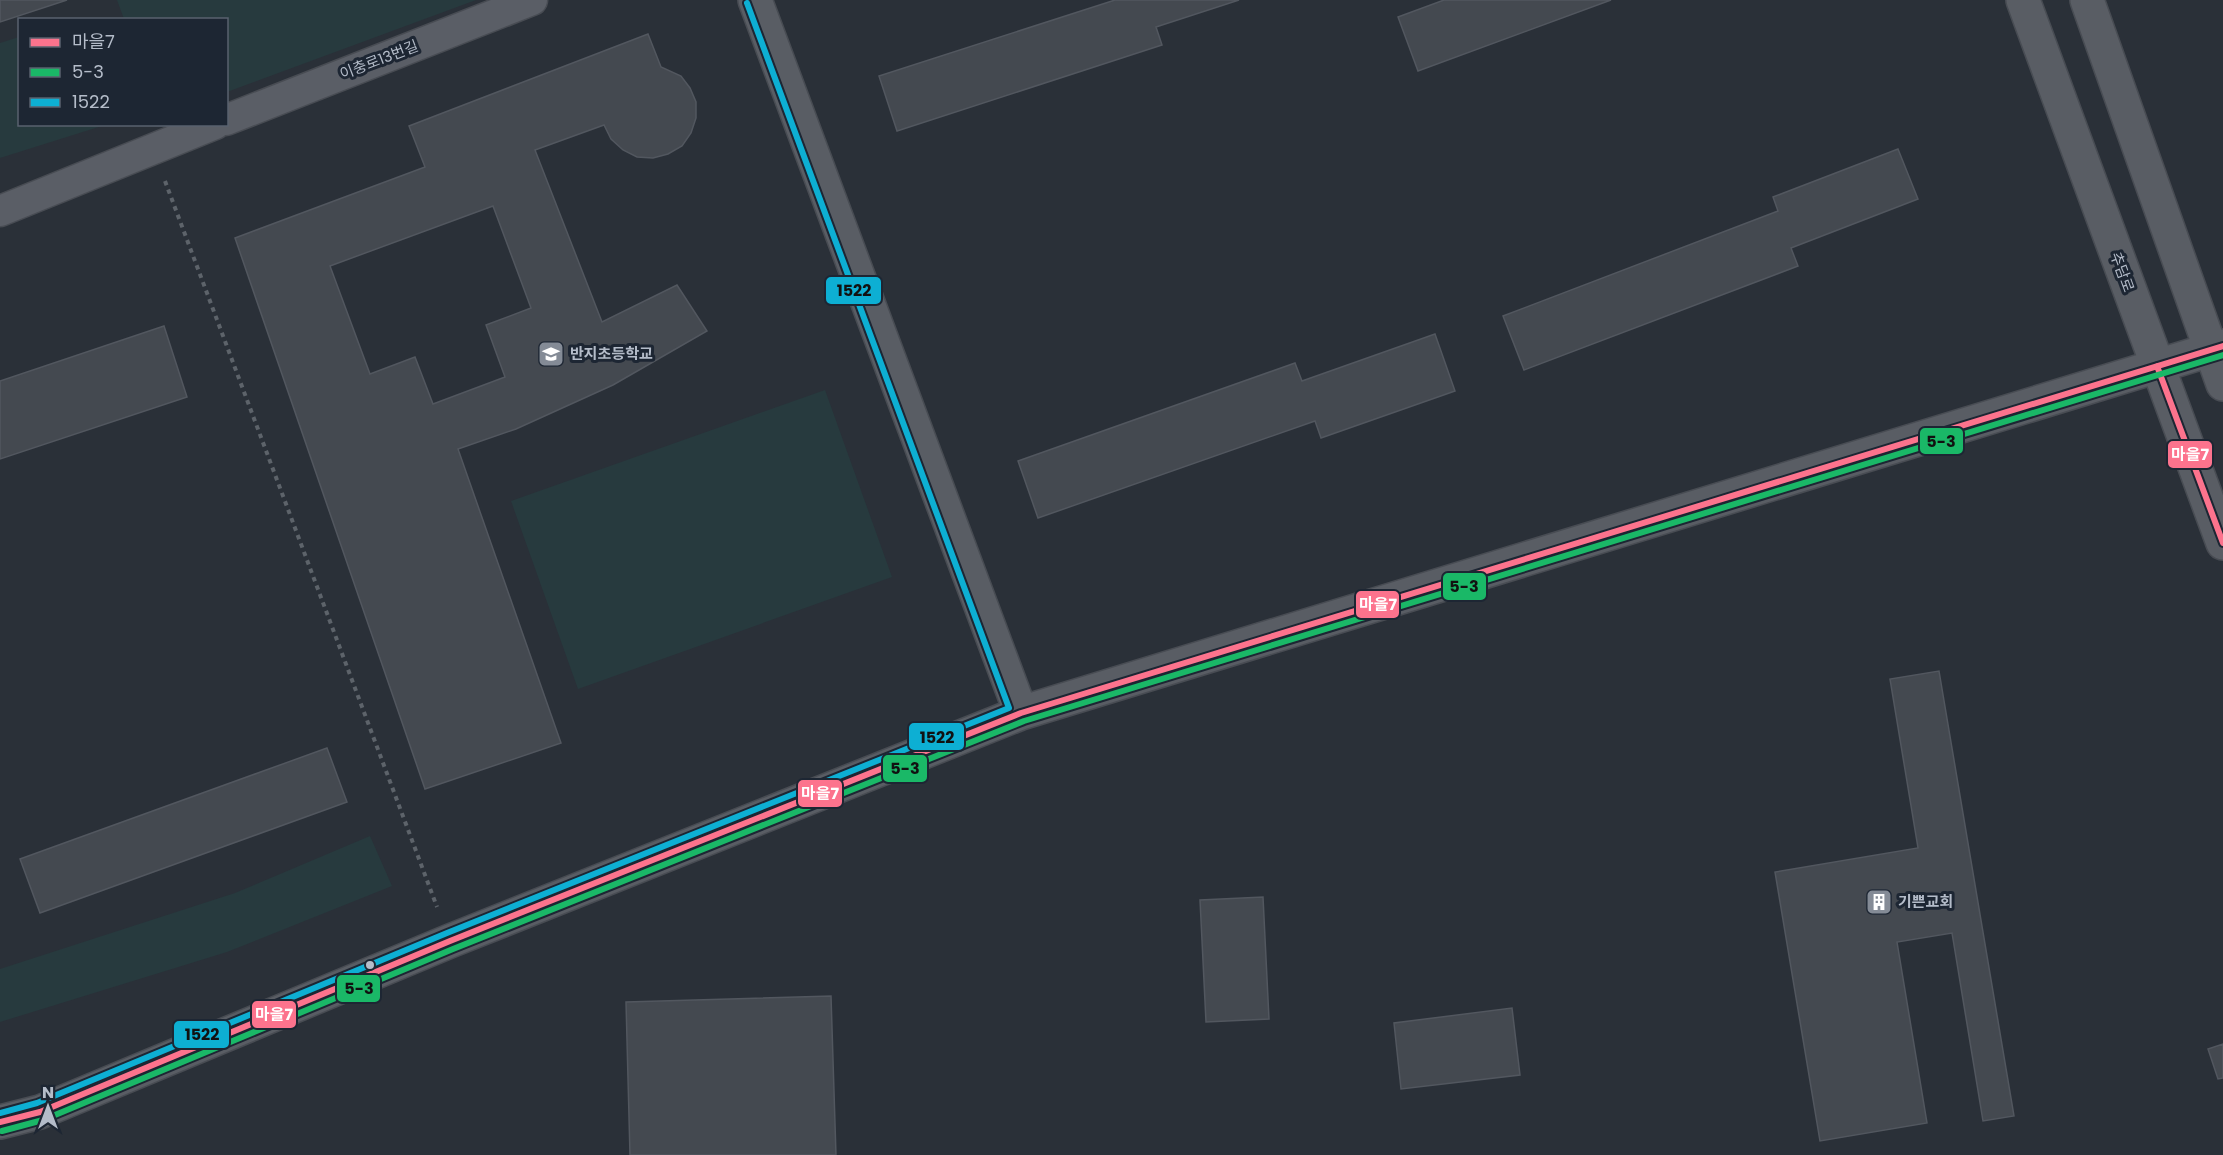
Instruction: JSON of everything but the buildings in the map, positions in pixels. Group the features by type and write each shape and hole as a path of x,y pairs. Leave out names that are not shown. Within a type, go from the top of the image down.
{"street":[{"name":"이충로13번길","path":"228,119 532,0"},
{"path":"755,0 1020,713"},
{"name":"추담로","path":"2023,0 2223,543"},
{"path":"2087,0 2217,348 2223,384"},
{"path":"0,211 210,126"},
{"path":"0,1122 40,1112 450,941 1020,713 2217,348"}],"path":[{"path":"153,149 450,941"}],"green space":[{"path":"117,0 476,0 228,92 228,18 124,18"},
{"path":"18,37 18,126 102,126 0,158 0,43"},
{"path":"825,390 892,577 578,689 511,501"},
{"path":"370,836 392,886 227,952 0,1022 0,969 235,893"}],"transit line":[{"name":"1522","path":"0,1113 37,1103 447,933 1009,708 747,3"},
{"name":"마을7","path":"0,1122 40,1112 450,941 1021,713 2223,346"},
{"name":"5-3","path":"2,1131 43,1120 453,949 1024,721 2223,355"},
{"name":"마을7","path":"2157,366 2223,543"}],"place":[{"name":"반지초등학교","path":"551,354"},
{"name":"기쁜교회","path":"1879,902"}]}
